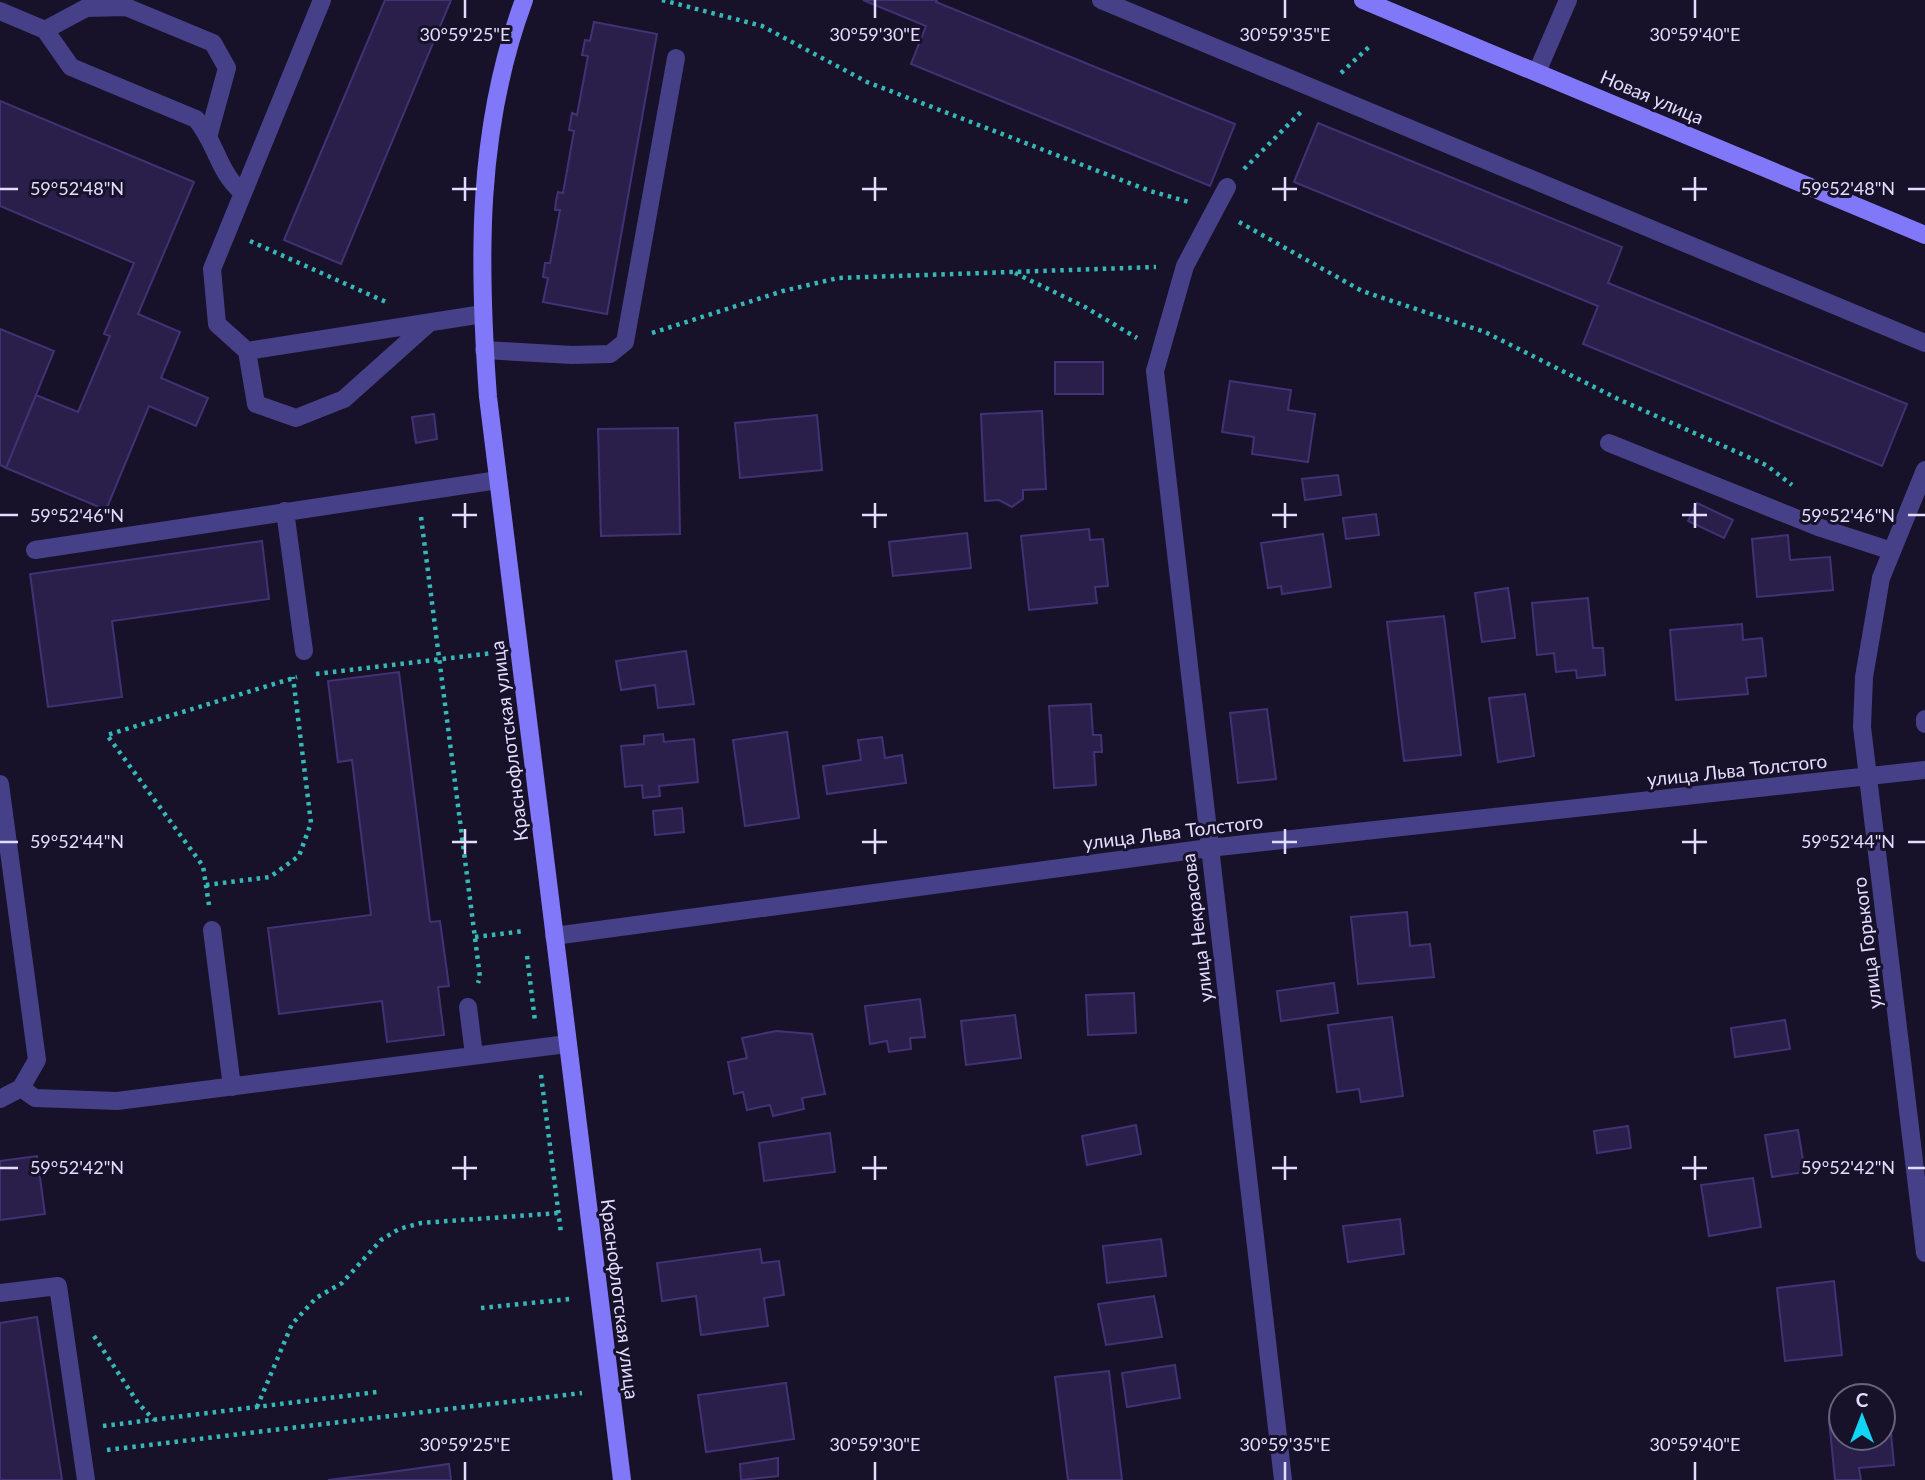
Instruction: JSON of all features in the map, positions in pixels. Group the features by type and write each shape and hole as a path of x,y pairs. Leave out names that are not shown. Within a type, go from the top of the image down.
{"street":[{"path":"322,0 212,269 217,324 247,351 256,404 296,418 345,399 430,323"},
{"name":"Краснофлотская улица","path":"524,0 489,128 481,240 484,349 622,1480"},
{"path":"1101,0 1925,343"},
{"name":"Новая улица","path":"1363,0 1925,235"},
{"path":"1537,72 1568,0"},
{"path":"45,30 86,8 126,7 213,43 227,68 209,134"},
{"path":"0,11 45,30 71,67 196,119 209,134 226,179 242,191"},
{"path":"484,349 572,355 610,354 625,342 676,58"},
{"path":"1155,371 1185,266 1227,187"},
{"path":"247,351 483,314"},
{"name":"улица Некрасова","path":"1155,371 1283,1480"},
{"path":"1609,443 1818,527 1892,551"},
{"name":"улица Горького","path":"1925,470 1881,578 1864,677 1862,727 1925,1253"},
{"path":"35,550 498,480"},
{"path":"285,511 304,651"},
{"name":"улица Льва Толстого","path":"554,936 1209,848 1925,770"},
{"path":"0,784 37,1059 21,1088 0,1099"},
{"path":"212,930 232,1087"},
{"path":"468,1007 474,1055"},
{"path":"21,1088 34,1098 117,1101 567,1044"},
{"path":"0,1293 58,1286 86,1480"}],"path":[{"path":"662,0 762,26 867,82 1150,191 1215,210 1362,291 1485,332 1618,399 1766,465 1798,490"},
{"path":"1227,187 1321,91 1371,45"},
{"path":"227,230 430,323"},
{"path":"625,342 783,291 838,278 1185,266"},
{"path":"1011,271 1086,307 1135,336 1155,371"},
{"path":"418,490 480,977 468,1007"},
{"path":"206,885 270,877 299,856 312,823 293,677 304,651"},
{"path":"212,930 203,866 107,735 293,677 493,653"},
{"path":"475,937 524,931"},
{"path":"257,1407 292,1324 316,1298 342,1283 381,1240 399,1229 421,1223 559,1213"},
{"path":"481,1308 570,1298"},
{"path":"61,1309 84,1323 138,1403 154,1420"},
{"path":"78,1429 377,1392"},
{"path":"81,1453 582,1393"}],"building":[{"path":"385,0 451,0 341,264 284,240"},
{"path":"863,0 937,0 936,2 1235,124 1210,186 911,64 926,26"},
{"path":"594,22 657,34 607,314 543,302 548,278 543,277 545,263 550,263 560,210 555,210 556,201 558,192 563,193 574,131 569,130 572,113 577,115 588,56 582,55 585,40 590,41"},
{"path":"0,101 194,182 138,314 180,332 161,378 208,398 196,426 149,406 106,510 6,468 36,395 78,412 110,336 104,334 134,263 0,206"},
{"path":"1318,123 1622,247 1608,283 1907,404 1882,466 1583,344 1598,306 1294,182"},
{"path":"0,329 54,351 6,468 0,465"},
{"path":"1055,362 1103,362 1103,394 1055,394"},
{"path":"1230,381 1291,390 1288,410 1315,414 1308,462 1252,454 1254,437 1222,432"},
{"path":"1042,411 1046,489 1023,490 1023,499 1012,507 999,500 985,501 981,414"},
{"path":"434,414 437,439 416,443 412,417"},
{"path":"817,415 822,470 740,478 735,423"},
{"path":"678,428 680,534 601,536 598,429"},
{"path":"1338,475 1341,495 1305,500 1302,479"},
{"path":"1697,503 1733,520 1724,538 1688,521"},
{"path":"1376,514 1379,535 1346,539 1343,518"},
{"path":"1089,529 1090,540 1103,539 1108,586 1095,587 1097,603 1029,610 1021,536"},
{"path":"967,533 971,568 893,576 889,542"},
{"path":"1323,534 1331,587 1282,594 1281,586 1268,588 1261,543"},
{"path":"1788,535 1790,560 1830,557 1833,590 1757,597 1752,539"},
{"path":"262,541 269,599 112,621 122,697 48,707 30,574"},
{"path":"1508,588 1515,638 1482,642 1475,593"},
{"path":"1588,598 1593,648 1603,648 1605,675 1577,678 1576,670 1556,672 1554,653 1537,655 1532,603"},
{"path":"1444,616 1461,755 1404,761 1387,622"},
{"path":"1742,624 1743,640 1762,638 1766,676 1746,678 1748,694 1676,700 1670,630"},
{"path":"686,651 694,704 658,708 655,685 621,690 616,661"},
{"path":"399,672 430,922 440,921 449,986 438,987 444,1035 387,1042 382,1001 279,1014 268,928 371,915 352,760 338,762 328,681"},
{"path":"1525,694 1534,756 1498,762 1489,698"},
{"path":"1091,704 1093,735 1101,735 1102,752 1094,752 1096,785 1054,788 1049,706"},
{"path":"1267,709 1276,779 1238,783 1230,713"},
{"path":"787,732 799,818 745,826 733,740"},
{"path":"663,734 664,742 694,739 698,782 659,786 660,796 643,798 642,785 625,787 621,746 644,744 644,736"},
{"path":"882,737 885,758 902,755 906,783 827,794 823,766 861,760 858,740"},
{"path":"682,808 684,832 655,835 653,811"},
{"path":"1407,912 1410,946 1430,944 1434,977 1358,984 1351,917"},
{"path":"1334,983 1338,1013 1281,1021 1277,991"},
{"path":"1134,993 1136,1033 1088,1035 1086,995"},
{"path":"920,999 925,1037 910,1038 911,1049 889,1052 887,1041 870,1044 865,1006"},
{"path":"1015,1015 1021,1058 966,1065 961,1021"},
{"path":"1392,1017 1403,1096 1361,1102 1359,1089 1337,1092 1328,1025"},
{"path":"1785,1020 1790,1049 1735,1057 1731,1028"},
{"path":"776,1031 812,1034 825,1094 802,1098 804,1109 773,1116 770,1105 747,1110 743,1092 734,1094 728,1062 747,1058 742,1038"},
{"path":"1136,1125 1141,1154 1087,1165 1082,1136"},
{"path":"1628,1126 1631,1148 1597,1153 1594,1131"},
{"path":"1798,1130 1805,1172 1772,1177 1765,1135"},
{"path":"830,1133 835,1172 764,1181 759,1143"},
{"path":"37,1156 45,1214 0,1220 0,1161"},
{"path":"1753,1178 1761,1227 1709,1236 1701,1185"},
{"path":"1400,1219 1404,1254 1348,1262 1343,1226"},
{"path":"1161,1239 1166,1276 1107,1283 1103,1246"},
{"path":"760,1249 762,1263 779,1261 784,1295 764,1298 768,1326 701,1335 696,1296 662,1301 657,1263"},
{"path":"1834,1281 1842,1355 1785,1361 1777,1288"},
{"path":"1154,1296 1162,1337 1106,1345 1098,1304"},
{"path":"37,1317 62,1480 0,1480 0,1323"},
{"path":"1175,1365 1180,1398 1127,1407 1122,1373"},
{"path":"1109,1371 1122,1480 1068,1480 1055,1377"},
{"path":"786,1383 794,1439 706,1452 698,1395"},
{"path":"1832,1452 1893,1452 1894,1465 1859,1468 1861,1480 1835,1480"},
{"path":"778,1458 778,1476 741,1480 740,1464"},
{"path":"449,1464 451,1480 328,1480 377,1474"}]}
